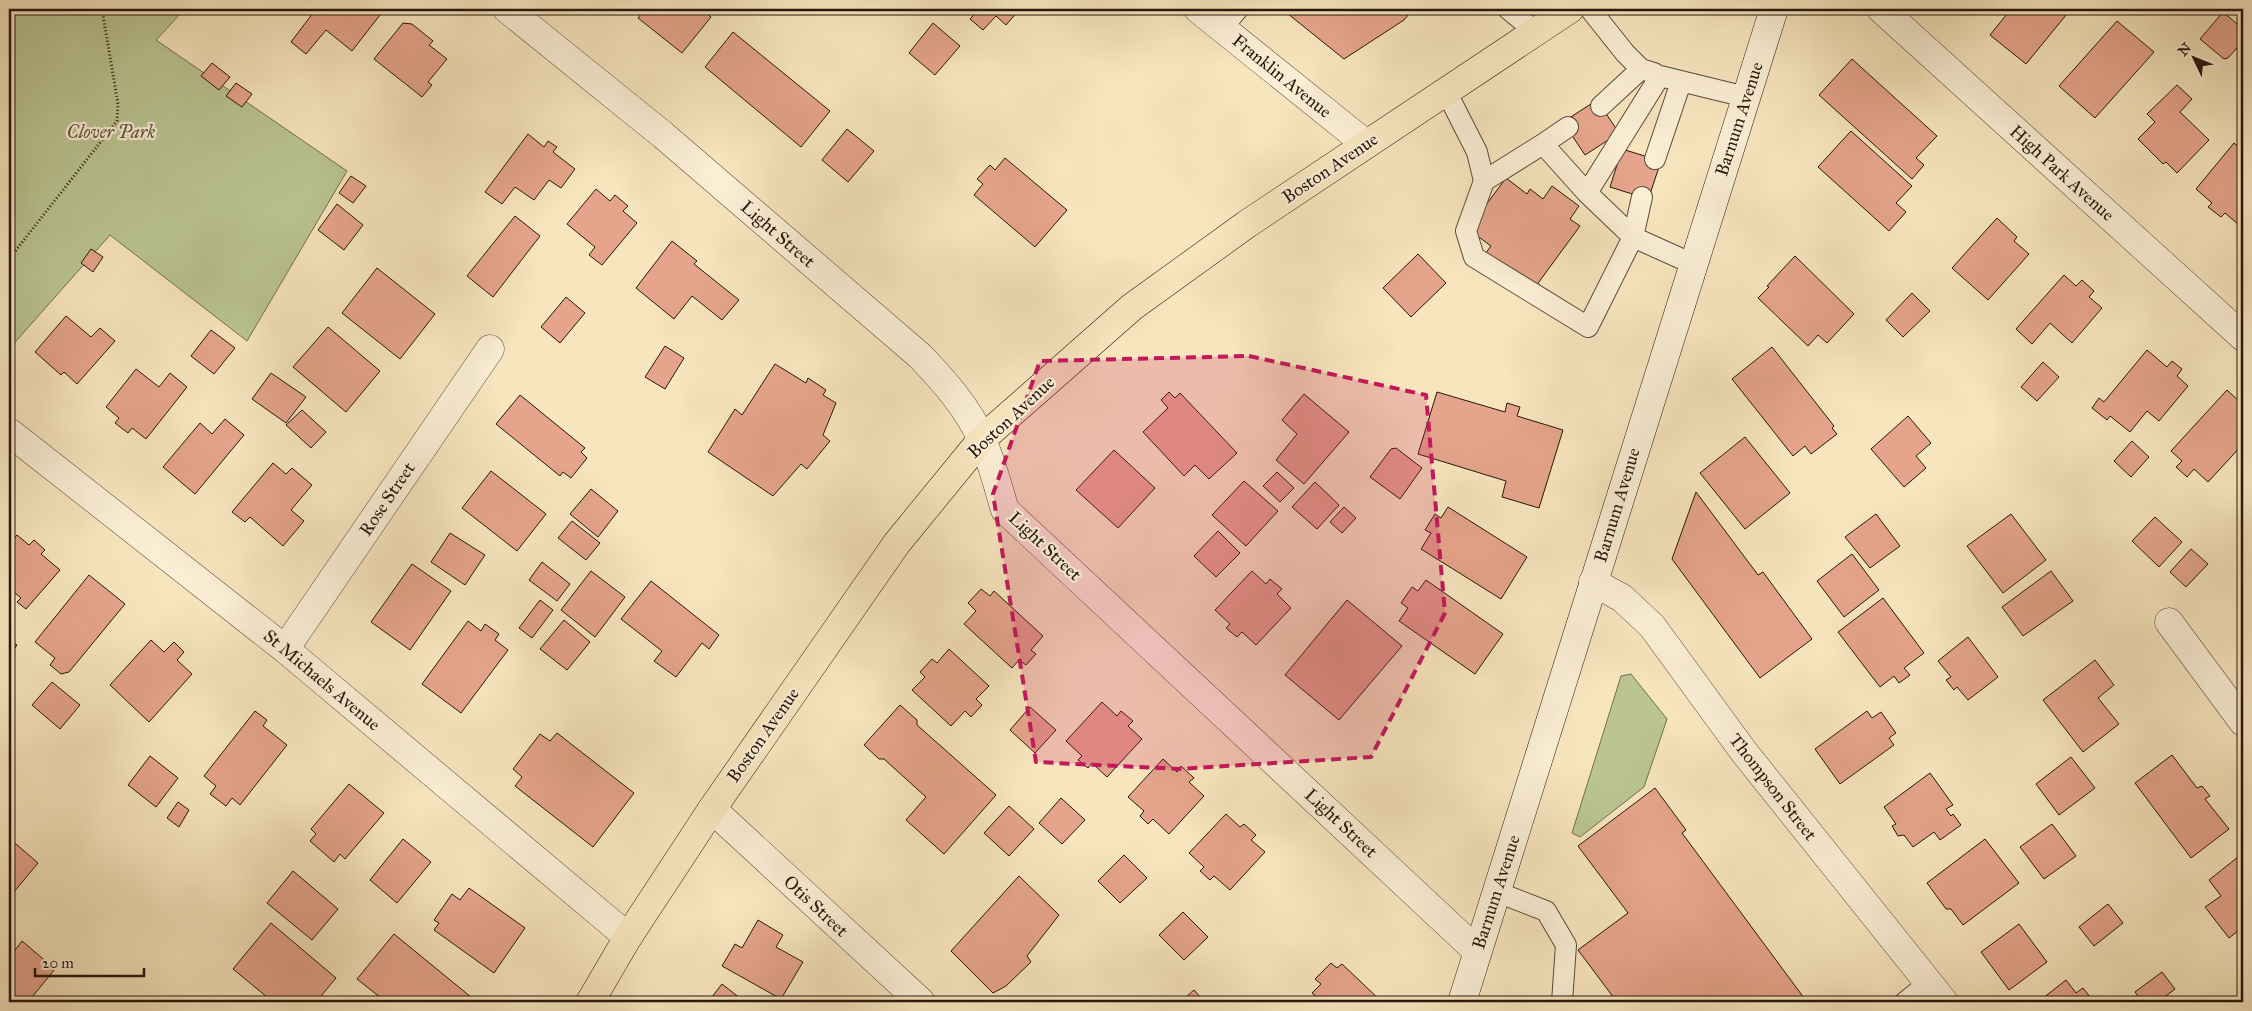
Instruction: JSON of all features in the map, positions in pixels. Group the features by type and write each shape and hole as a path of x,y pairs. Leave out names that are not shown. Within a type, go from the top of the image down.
{"main road":[{"name":"Boston Avenue","path":"590,1002 628,937 712,809 897,543 982,439 1132,307 1247,224 1570,9"}],"street":[{"name":"Light Street","path":"507,9 663,136 920,356 940,376 960,402 982,439 1005,510 1477,951"},
{"name":"Franklin Avenue","path":"1198,9 1230,18 1366,144"},
{"name":"Barnum Avenue","path":"1462,1002 1774,9"},
{"name":"High Park Avenue","path":"1881,9 2243,337"},
{"name":"Rose Street","path":"285,649 490,349"},
{"name":"St Michaels Avenue","path":"9,432 285,649 628,937"},
{"name":"Thompson Street","path":"1593,582 1622,598 1652,626 1744,752 1937,992"},
{"path":"2169,622 2243,722"},
{"name":"Otis Street","path":"712,809 921,1002"}],"lane":[{"path":"1508,9 1536,32"},
{"path":"1590,9 1625,53 1641,69 1680,82 1746,97"},
{"path":"1601,106 1641,69"},
{"path":"1587,193 1660,76"},
{"path":"1655,159 1680,82"},
{"path":"1446,91 1477,152 1484,182 1466,231 1474,257 1588,327 1633,237 1642,197"},
{"path":"1484,182 1568,127"},
{"path":"1543,144 1587,193 1633,237 1645,245 1693,264"},
{"path":"1497,892 1539,907 1546,911 1551,919 1566,945 1562,1002"},
{"path":"1905,1002 1937,992"}],"path":[{"path":"9,259 117,121 118,104 102,9"}],"highlighted area":[{"path":"1249,356 1426,395 1445,613 1371,757 1179,769 1036,762 993,494 1040,361"}],"green space":[{"name":"Clover Park","path":"9,9 182,9 184,10 156,40 347,171 247,341 110,235 9,349"},
{"path":"1631,674 1667,719 1644,787 1580,837 1572,833 1621,676"}],"building":[{"path":"316,9 372,9 380,15 352,51 326,30 306,54 291,42"},
{"path":"645,9 700,9 711,17 682,53 638,18"},
{"path":"979,9 1020,9 1006,25 996,16 983,30 970,19"},
{"path":"1282,9 1413,9 1404,20 1344,59"},
{"path":"2011,9 2071,9 2026,64 1990,35"},
{"path":"2223,12 2243,29 2243,41 2228,58 2224,59 2200,39"},
{"path":"2117,21 2154,52 2095,118 2059,86"},
{"path":"403,23 412,24 433,41 429,45 447,59 428,82 432,85 422,97 374,59"},
{"path":"933,23 960,46 935,75 909,53"},
{"path":"733,32 830,111 801,147 705,67"},
{"path":"1852,59 1937,136 1916,158 1924,165 1912,179 1819,95"},
{"path":"212,63 230,77 219,90 201,76"},
{"path":"236,83 252,94 242,107 226,96"},
{"path":"2177,85 2192,99 2180,112 2209,140 2177,173 2166,162 2163,164 2138,139 2155,122 2147,114"},
{"path":"1597,100 1619,133 1585,155 1563,122"},
{"path":"847,129 874,151 848,182 822,160"},
{"path":"1851,131 1912,186 1896,203 1906,212 1889,231 1818,167"},
{"path":"528,134 544,147 548,141 557,147 553,152 575,169 561,188 549,180 534,200 515,187 502,204 485,192"},
{"path":"2234,143 2243,151 2243,220 2239,225 2225,213 2221,217 2208,207 2212,203 2196,189"},
{"path":"1622,149 1661,161 1649,197 1645,198 1610,187"},
{"path":"1005,158 1067,210 1035,247 974,195 983,184 977,179 990,165 995,170"},
{"path":"351,176 366,186 353,203 339,193"},
{"path":"1506,178 1527,194 1530,189 1543,199 1552,186 1579,206 1570,219 1580,226 1533,290 1485,254 1491,246 1468,229"},
{"path":"596,189 610,201 615,195 628,206 623,211 637,223 602,265 589,255 595,247 567,224"},
{"path":"337,204 363,225 344,250 318,230"},
{"path":"515,216 540,236 493,297 467,276"},
{"path":"1997,218 2017,237 2014,241 2029,254 1988,300 1952,268"},
{"path":"672,241 697,261 694,264 739,300 722,320 692,296 674,319 636,288"},
{"path":"91,249 103,257 93,272 81,263"},
{"path":"1418,254 1446,283 1411,317 1383,288"},
{"path":"1795,256 1854,314 1827,343 1818,335 1808,346 1758,298"},
{"path":"377,268 435,314 400,359 342,313"},
{"path":"2064,275 2076,286 2082,280 2094,291 2089,297 2102,308 2072,343 2050,323 2032,344 2016,329"},
{"path":"1912,293 1930,311 1903,337 1886,320"},
{"path":"566,297 585,313 560,343 541,327"},
{"path":"66,316 91,337 100,328 115,341 77,384 64,372 61,375 35,352"},
{"path":"328,327 380,371 346,412 293,367"},
{"path":"211,330 235,348 214,374 191,356"},
{"path":"665,346 684,358 665,389 645,377"},
{"path":"1772,347 1834,426 1832,428 1837,434 1811,454 1805,446 1793,456 1732,379"},
{"path":"2147,350 2167,367 2172,361 2182,369 2177,376 2188,386 2159,421 2147,411 2130,432 2110,416 2107,420 2092,408 2099,398 2104,402"},
{"path":"2043,362 2059,377 2037,401 2021,387"},
{"path":"775,364 806,383 808,378 826,390 823,395 836,403 823,435 830,441 807,469 801,464 773,496 708,452 735,409 742,415"},
{"path":"136,369 159,387 170,373 187,387 146,439 132,428 128,433 115,423 119,418 106,407"},
{"path":"271,373 306,397 286,423 252,399"},
{"path":"2227,390 2243,405 2243,444 2208,482 2194,469 2187,477 2176,467 2182,461 2171,451"},
{"path":"1169,392 1175,398 1180,393 1237,453 1209,479 1195,465 1184,476 1143,432 1168,408 1161,400"},
{"path":"1437,392 1505,412 1507,403 1520,407 1517,416 1563,430 1539,508 1502,497 1506,481 1418,454"},
{"path":"1304,394 1349,432 1304,484 1276,460 1297,434 1282,420"},
{"path":"520,395 585,448 581,452 587,458 571,478 563,472 560,476 496,424"},
{"path":"302,410 326,432 311,448 286,425"},
{"path":"1908,416 1931,443 1916,456 1926,468 1904,487 1871,449"},
{"path":"225,419 244,435 195,494 163,467 200,423 212,434"},
{"path":"1745,437 1790,493 1745,529 1700,473"},
{"path":"2132,441 2149,457 2131,477 2114,461"},
{"path":"1396,448 1422,468 1400,499 1370,477 1391,449"},
{"path":"1114,450 1155,488 1118,528 1076,490"},
{"path":"273,463 286,474 292,468 312,485 291,510 304,521 283,546 250,517 245,522 232,512"},
{"path":"491,471 546,514 517,551 462,508"},
{"path":"1277,472 1294,488 1280,502 1263,486"},
{"path":"1244,481 1278,511 1246,546 1212,515"},
{"path":"1315,482 1339,505 1317,529 1292,507"},
{"path":"591,489 618,511 598,537 570,514"},
{"path":"1696,492 1758,575 1763,572 1812,639 1760,678 1672,559"},
{"path":"1344,507 1356,518 1342,533 1330,522"},
{"path":"1448,507 1527,557 1501,599 1421,549 1431,533 1425,530 1435,514 1441,518"},
{"path":"1876,514 1900,546 1870,568 1845,537"},
{"path":"2011,514 2046,560 2003,593 1967,546"},
{"path":"2155,517 2182,542 2159,567 2132,541"},
{"path":"572,521 600,543 586,560 558,538"},
{"path":"1218,531 1240,553 1216,577 1194,556"},
{"path":"450,533 485,555 465,585 431,562"},
{"path":"17,535 29,545 34,540 45,550 41,554 60,570 26,609 17,602 21,598 9,588 9,544"},
{"path":"2191,549 2208,564 2186,587 2170,572"},
{"path":"1852,554 1879,590 1844,617 1817,581"},
{"path":"542,562 570,584 557,601 529,580"},
{"path":"412,564 451,591 410,650 371,622"},
{"path":"591,571 625,597 595,637 561,610"},
{"path":"1252,571 1266,584 1270,579 1282,589 1277,594 1291,608 1256,645 1242,632 1237,637 1226,628 1230,624 1215,610"},
{"path":"2051,571 2073,601 2023,636 2002,607"},
{"path":"89,575 125,604 69,672 61,674 50,665 55,658 35,642"},
{"path":"1426,580 1503,634 1475,674 1399,621 1408,608 1401,603 1412,587 1418,591"},
{"path":"651,581 719,635 709,649 702,643 676,677 654,661 662,651 621,619"},
{"path":"981,589 990,596 994,591 1043,636 1031,650 1036,654 1026,665 1019,660 1012,668 964,624 976,611 968,603"},
{"path":"1883,598 1924,653 1904,668 1910,675 1899,683 1894,676 1880,687 1838,632"},
{"path":"540,600 553,610 532,638 519,628"},
{"path":"1347,600 1402,646 1339,720 1285,675"},
{"path":"2243,615 2243,628 2237,622"},
{"path":"564,620 590,642 567,670 540,649"},
{"path":"468,621 481,631 485,624 499,634 495,640 508,650 461,713 422,684"},
{"path":"1968,637 1998,677 1968,700 1957,687 1954,690 1946,680 1951,677 1938,661"},
{"path":"9,639 17,645 9,656"},
{"path":"151,640 164,652 174,642 184,652 177,660 192,674 149,722 110,685"},
{"path":"949,649 989,686 976,699 982,705 971,717 965,711 951,726 912,690 925,677 920,672 932,659 937,663"},
{"path":"2095,660 2114,685 2098,698 2119,724 2083,752 2043,700"},
{"path":"52,682 80,705 60,729 32,705"},
{"path":"1102,702 1117,716 1121,711 1133,721 1128,726 1142,739 1107,777 1092,763 1088,768 1078,760 1082,756 1066,741"},
{"path":"900,705 917,720 917,725 996,795 944,854 906,820 926,797 884,759 879,759 864,745"},
{"path":"1030,707 1056,730 1035,753 1010,730"},
{"path":"255,711 267,720 263,726 287,745 240,805 232,798 226,806 210,794 216,786 204,776"},
{"path":"1867,711 1872,718 1881,712 1896,733 1889,738 1894,745 1840,784 1815,749"},
{"path":"557,733 634,793 593,847 515,786 522,777 513,769 540,734 550,741"},
{"path":"2172,755 2197,788 2202,786 2210,796 2205,799 2229,829 2191,858 2135,783"},
{"path":"150,756 178,778 156,807 128,785"},
{"path":"2071,757 2095,788 2059,815 2036,784"},
{"path":"1163,759 1177,772 1181,766 1194,778 1189,782 1204,796 1169,834 1153,819 1148,824 1140,816 1144,811 1128,797"},
{"path":"1930,773 1953,805 1946,809 1951,816 1953,814 1961,825 1940,840 1934,832 1913,847 1904,835 1898,836 1892,826 1896,824 1884,807"},
{"path":"349,784 384,813 345,859 340,854 334,862 310,841 316,834 311,829"},
{"path":"1655,788 1686,830 1682,833 1807,1002 1617,1002 1578,950 1628,913 1578,846"},
{"path":"1061,798 1085,820 1062,844 1039,823"},
{"path":"178,802 189,810 179,827 167,818"},
{"path":"1009,806 1034,829 1009,856 984,833"},
{"path":"1226,814 1240,827 1244,824 1256,835 1251,840 1265,852 1230,890 1214,876 1210,880 1200,871 1204,867 1189,853"},
{"path":"2052,824 2076,856 2044,879 2020,847"},
{"path":"9,838 38,863 9,898"},
{"path":"403,839 431,862 397,903 370,880"},
{"path":"1985,839 2019,883 1963,925 1951,909 1946,909 1927,883"},
{"path":"2243,853 2243,927 2229,938 2205,907 2221,896 2209,880"},
{"path":"1124,855 1147,878 1120,903 1098,881"},
{"path":"293,871 338,909 312,940 267,903"},
{"path":"1019,876 1059,915 1027,956 1031,962 1006,986 993,993 951,951"},
{"path":"469,888 525,928 494,973 434,930 439,923 434,920 452,894 460,900"},
{"path":"2108,904 2123,923 2094,946 2079,927"},
{"path":"1183,912 1208,937 1184,960 1159,935"},
{"path":"758,920 783,935 776,947 803,962 781,999 722,966 735,944 742,948"},
{"path":"271,923 336,978 316,1002 273,1002 233,969"},
{"path":"2019,924 2047,962 2009,990 1981,952"},
{"path":"394,934 477,1002 386,1002 357,979"},
{"path":"22,941 55,969 28,1002 21,1002 9,992 9,958"},
{"path":"1331,963 1337,968 1342,964 1382,1002 1323,1002 1312,993 1321,984 1315,979"},
{"path":"2162,972 2175,989 2158,1002 2142,1002 2135,992"},
{"path":"2066,980 2076,993 2083,988 2094,1002 2038,1002"},
{"path":"722,984 745,1002 708,1002"},
{"path":"1194,990 1203,1000 1200,1002 1180,1002"}]}
